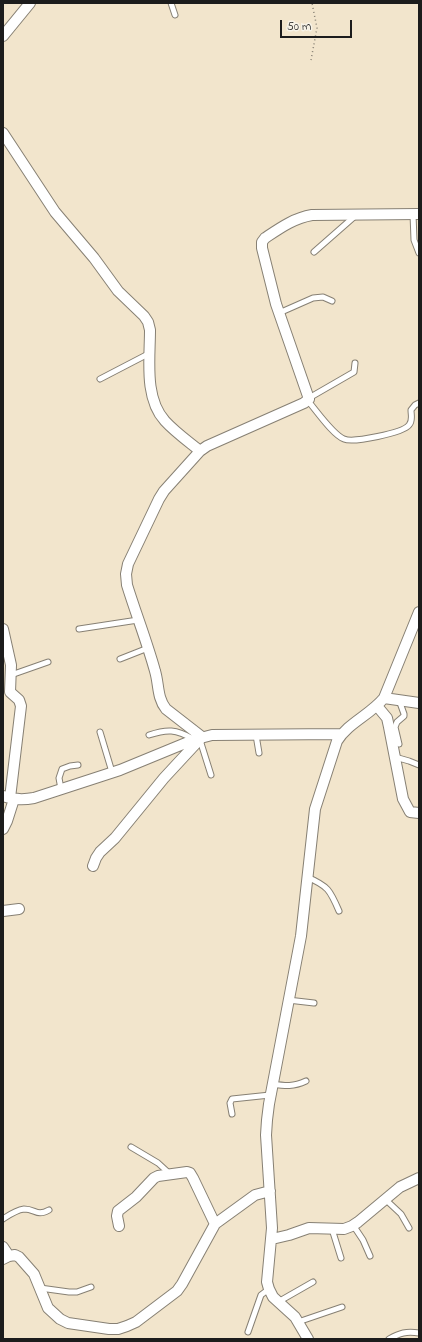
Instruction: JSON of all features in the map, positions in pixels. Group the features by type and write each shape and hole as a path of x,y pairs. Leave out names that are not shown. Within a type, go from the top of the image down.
{"street":[{"path":"3,36 30,3"},
{"path":"3,133 60,219 94,258 118,291 144,316 148,322 150,330 151,388 153,400 158,411 166,421 200,451"},
{"path":"198,739 162,704 155,671 127,585 126,574 128,564 164,491 200,451 217,441 309,399 279,313 262,248 262,242 265,238 295,219 303,216 416,214"},
{"path":"308,1339 298,1322 273,1297 267,1282 272,1239 266,1135 270,1095 301,936 315,809 337,741 341,734 380,702 419,612"},
{"path":"3,629 11,665 10,689 12,695 19,700 21,706 7,821 3,829"},
{"path":"380,702 399,700 419,703"},
{"path":"380,702 387,718 403,799 410,812 419,813"},
{"path":"9,798 24,800 34,798 112,772 212,735 341,734"},
{"path":"93,866 100,852 115,838 198,739"},
{"path":"3,911 19,909"},
{"path":"119,1226 117,1216 118,1211 136,1197 154,1178 161,1175 187,1172 190,1173 215,1224"},
{"path":"272,1239 284,1237 315,1227 344,1229 353,1225 400,1187 419,1178"},
{"path":"3,1246 6,1258 14,1255 19,1257 34,1274 48,1308 60,1319 68,1323 118,1329 136,1322 177,1291 215,1224 255,1195 270,1191"}],"lane":[{"path":"171,3 175,15"},
{"path":"314,252 357,214"},
{"path":"416,214 414,240 419,253"},
{"path":"279,313 313,298 323,297 332,301"},
{"path":"100,379 150,353"},
{"path":"355,362 354,372 309,399 333,431 343,439 351,440 398,432 409,426 412,418 411,410 419,403"},
{"path":"79,629 138,620"},
{"path":"120,658 148,648"},
{"path":"11,675 48,662"},
{"path":"3,687 12,695"},
{"path":"399,700 404,714 395,726 399,744"},
{"path":"149,735 160,731 172,730 198,739 211,775"},
{"path":"100,732 112,772"},
{"path":"256,735 259,753"},
{"path":"395,756 419,765"},
{"path":"60,789 59,778 62,769 78,765"},
{"path":"307,877 322,883 328,889 339,911"},
{"path":"288,1000 314,1003"},
{"path":"272,1084 289,1087 296,1086 306,1081"},
{"path":"232,1114 230,1102 232,1099 270,1095"},
{"path":"132,1147 158,1164 170,1174"},
{"path":"385,1199 401,1214 409,1228"},
{"path":"3,1219 18,1210 24,1209 40,1214 49,1210"},
{"path":"353,1225 363,1240 370,1256"},
{"path":"332,1229 341,1258"},
{"path":"278,1302 313,1282"},
{"path":"40,1288 77,1292 91,1287"},
{"path":"248,1332 261,1295 269,1289"},
{"path":"298,1322 342,1307"},
{"path":"389,1339 401,1333 419,1333"}],"path":[{"path":"311,60 317,28 312,3"}]}
